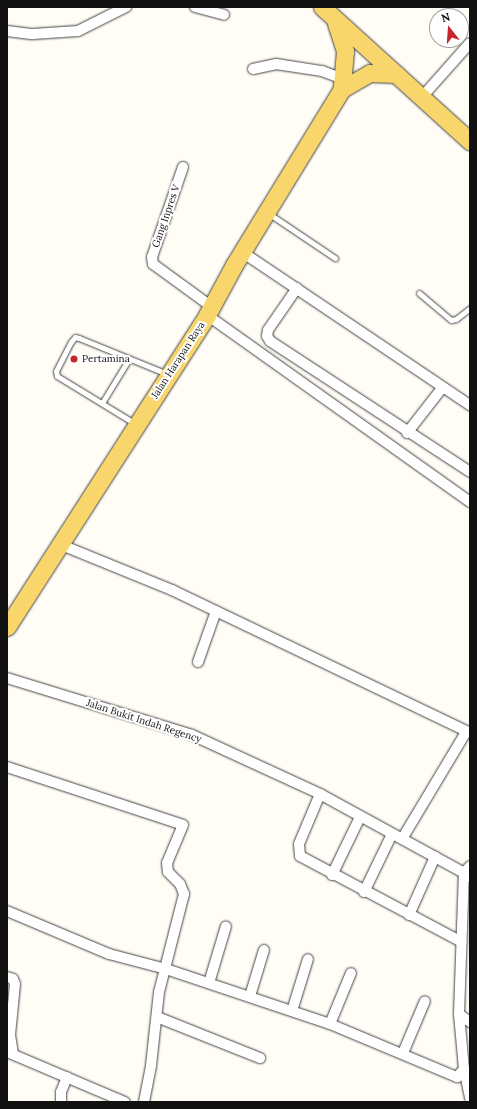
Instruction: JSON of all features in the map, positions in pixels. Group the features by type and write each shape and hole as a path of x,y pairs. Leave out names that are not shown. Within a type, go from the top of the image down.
{"main road":[{"path":"322,7 470,140"},
{"path":"336,21 345,51 342,84 370,73 396,74"},
{"name":"Jalan Harapan Raya","path":"7,627 210,311 242,252 268,212 342,84"}],"street":[{"path":"7,31 33,34 78,31 126,7"},
{"path":"195,7 224,15"},
{"path":"422,97 470,43"},
{"path":"253,68 276,64 322,71 342,84"},
{"name":"Gang Inpres V","path":"183,167 152,257 153,264 210,311 470,502"},
{"path":"242,252 470,405"},
{"path":"297,288 268,330 267,336 270,341 407,433 470,472"},
{"path":"407,433 443,387"},
{"path":"59,544 155,583 216,611 468,733 402,839"},
{"path":"198,662 216,611"},
{"name":"Jalan Bukit Indah Regency","path":"7,678 192,735 320,794 435,857 468,872"},
{"path":"7,767 184,825 167,863 168,872 180,884 184,894 159,992 144,1102"},
{"path":"320,794 298,853 332,875 462,942"},
{"path":"332,875 360,817"},
{"path":"364,892 392,834"},
{"path":"408,915 435,857"},
{"path":"468,872 462,942 459,1014 464,1070 470,1098"},
{"path":"7,911 110,954 166,969 330,1024 403,1053 455,1076 461,1075 464,1070"},
{"path":"209,983 226,926"},
{"path":"250,996 264,950"},
{"path":"292,1011 308,959"},
{"path":"330,1024 351,973"},
{"path":"7,976 13,979 15,984 10,1035 10,1053 125,1102"},
{"path":"403,1053 426,1001"},
{"path":"459,1014 470,1022"},
{"path":"156,1017 260,1058"},
{"path":"61,1102 61,1092 67,1077"}],"lane":[{"path":"268,212 335,258"},
{"path":"419,293 451,320 456,319 470,308"},
{"path":"137,424 55,374 70,342 75,338 79,338 169,375"},
{"path":"102,403 129,359"}],"place":[{"name":"Pertamina","path":"74,359"}]}
